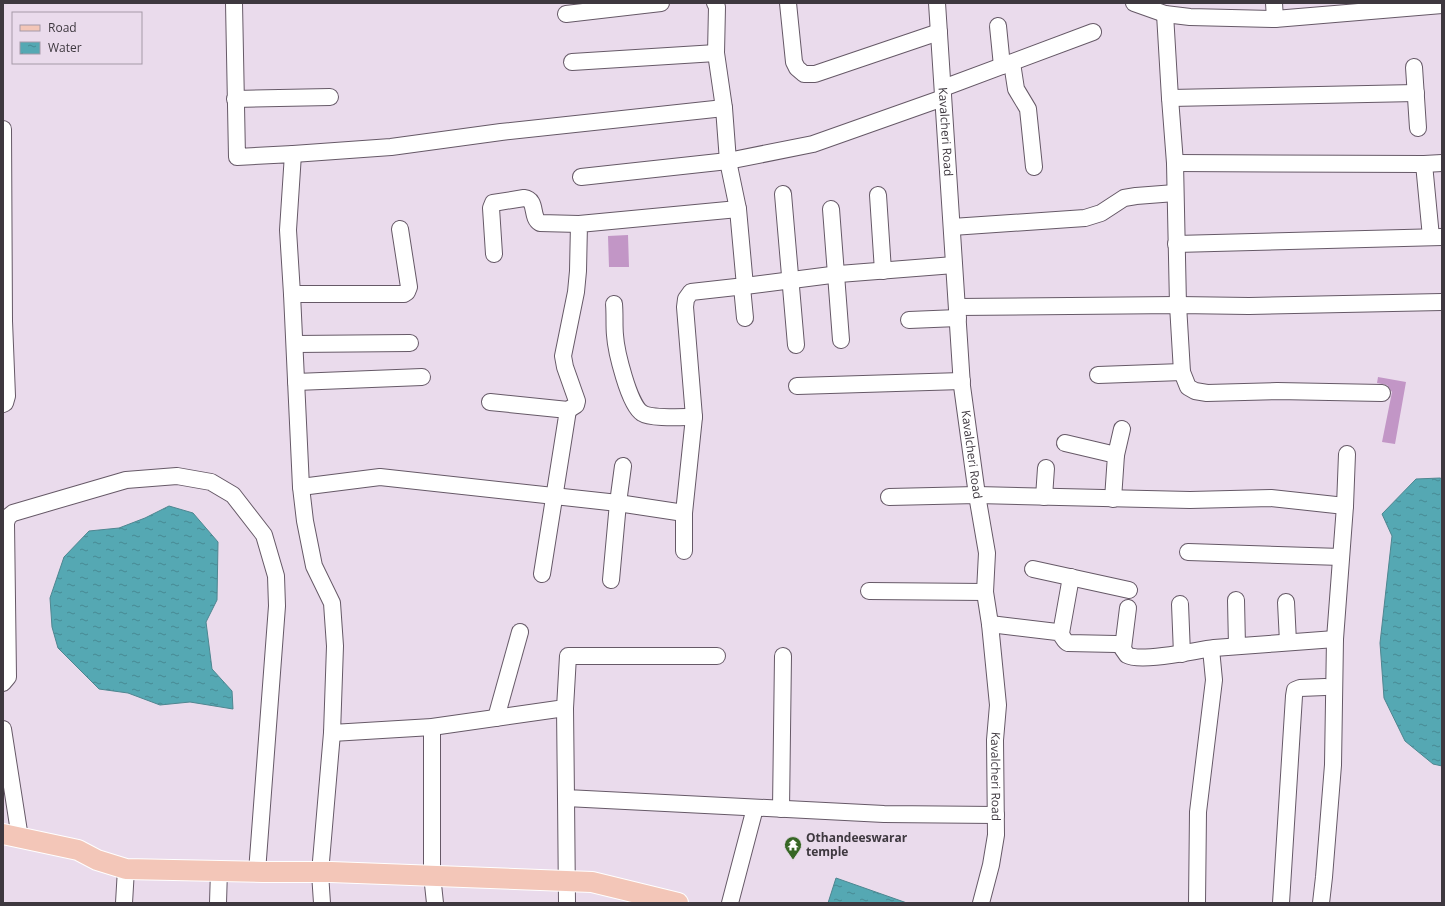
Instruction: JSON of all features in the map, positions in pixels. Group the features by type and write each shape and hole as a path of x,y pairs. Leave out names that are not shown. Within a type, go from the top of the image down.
{"main road":[{"path":"9,840 68,861 80,862 97,860 126,869 432,875 592,882 678,903"}],"street":[{"path":"234,3 237,157 391,147 501,132 724,108"},
{"path":"566,14 661,3"},
{"path":"715,3 717,8 716,53 724,108 728,161 738,210 745,318"},
{"path":"788,3 794,62 797,68 804,74 815,74 939,32"},
{"name":"Kavalcheri Road","path":"937,3 962,381 986,553 985,592 990,624 998,705 995,740 996,836 991,865 981,903"},
{"path":"1134,3 1165,14 1189,10 1275,19 1442,5"},
{"path":"1274,3 1275,19"},
{"path":"1165,14 1175,163 1178,305 1182,372 1188,387 1195,391 1207,393 1277,391 1382,393"},
{"path":"998,26 1007,64 1016,89 1028,110 1034,167"},
{"path":"581,177 728,161 813,144 943,93 1007,64 1093,32"},
{"path":"572,62 716,53"},
{"path":"1414,67 1418,128"},
{"path":"1170,98 1416,93"},
{"path":"236,99 330,97"},
{"path":"3,129 4,326 7,396 5,403 3,404"},
{"path":"294,154 288,230 295,344 301,487 305,521 314,566 332,603 335,646 332,733 320,873 322,903"},
{"path":"1175,163 1442,163"},
{"path":"1176,244 1437,237 1424,164"},
{"path":"952,227 1085,218 1101,213 1124,198 1175,193"},
{"path":"783,194 796,345"},
{"path":"878,195 883,271"},
{"path":"494,254 491,208 493,203 524,198 529,199 532,202 537,222 540,223 579,224 738,210"},
{"path":"831,210 841,340"},
{"path":"490,402 568,410 576,405 577,401 565,367 563,356 576,292 579,224"},
{"path":"292,294 404,294 407,292 409,287 400,229"},
{"path":"684,551 684,513 694,417 685,307 686,299 691,292 836,275 954,265"},
{"path":"909,320 957,312 1178,305 1249,306 1442,302"},
{"path":"614,304 615,336 620,364 628,389 637,408 642,413 649,415 694,417"},
{"path":"295,344 410,343"},
{"path":"1098,374 1182,372"},
{"path":"296,382 422,377"},
{"path":"797,386 962,381"},
{"path":"542,574 568,410"},
{"path":"1113,499 1116,455 1122,429"},
{"path":"1065,443 1116,455"},
{"path":"1321,903 1333,765 1335,639 1345,506 1347,454"},
{"path":"611,580 623,466"},
{"path":"1044,497 1046,468"},
{"path":"3,683 8,677 6,523 8,517 13,513 126,480 141,478 177,476 211,482 233,495 264,535 276,576 277,606 257,872"},
{"path":"301,487 380,477 555,495 684,513"},
{"path":"889,497 977,495 1190,500 1271,498 1345,506"},
{"path":"1188,552 1341,557"},
{"path":"1033,569 1129,590"},
{"path":"1071,577 1061,633 1064,640 1068,643 1116,644 1123,648"},
{"path":"869,592 985,592"},
{"path":"1236,600 1238,646"},
{"path":"1286,602 1288,642"},
{"path":"1180,604 1182,654"},
{"path":"1128,608 1123,648 1126,655 1130,657 1168,656 1238,646 1335,639"},
{"path":"990,624 1061,633"},
{"path":"496,718 520,632"},
{"path":"1197,903 1198,812 1214,680 1211,649"},
{"path":"567,903 565,708 568,656 717,656"},
{"path":"781,809 783,656"},
{"path":"1281,903 1295,690 1300,688 1325,687"},
{"path":"332,733 432,727 565,708"},
{"path":"432,727 432,875 435,903"},
{"path":"3,729 9,840"},
{"path":"566,798 884,814 996,815"},
{"path":"730,903 755,808"},
{"path":"124,903 126,869"},
{"path":"218,903 219,870"}],"water":[{"path":"1416,479 1442,479 1442,766 1433,764 1405,741 1384,698 1380,643 1392,536 1382,514"},
{"path":"169,506 193,513 218,542 217,600 206,622 212,669 232,691 233,709 190,702 160,705 128,693 99,689 58,648 52,627 50,598 64,557 89,531 119,528 145,518"},
{"path":"836,878 907,903 828,903"}],"building":[{"path":"628,235 629,267 609,267 608,236"},
{"path":"1378,377 1406,382 1395,444 1382,442 1392,392 1387,385 1377,383"}],"place":[{"name":"Othandeeswarar temple","path":"793,860"}]}
